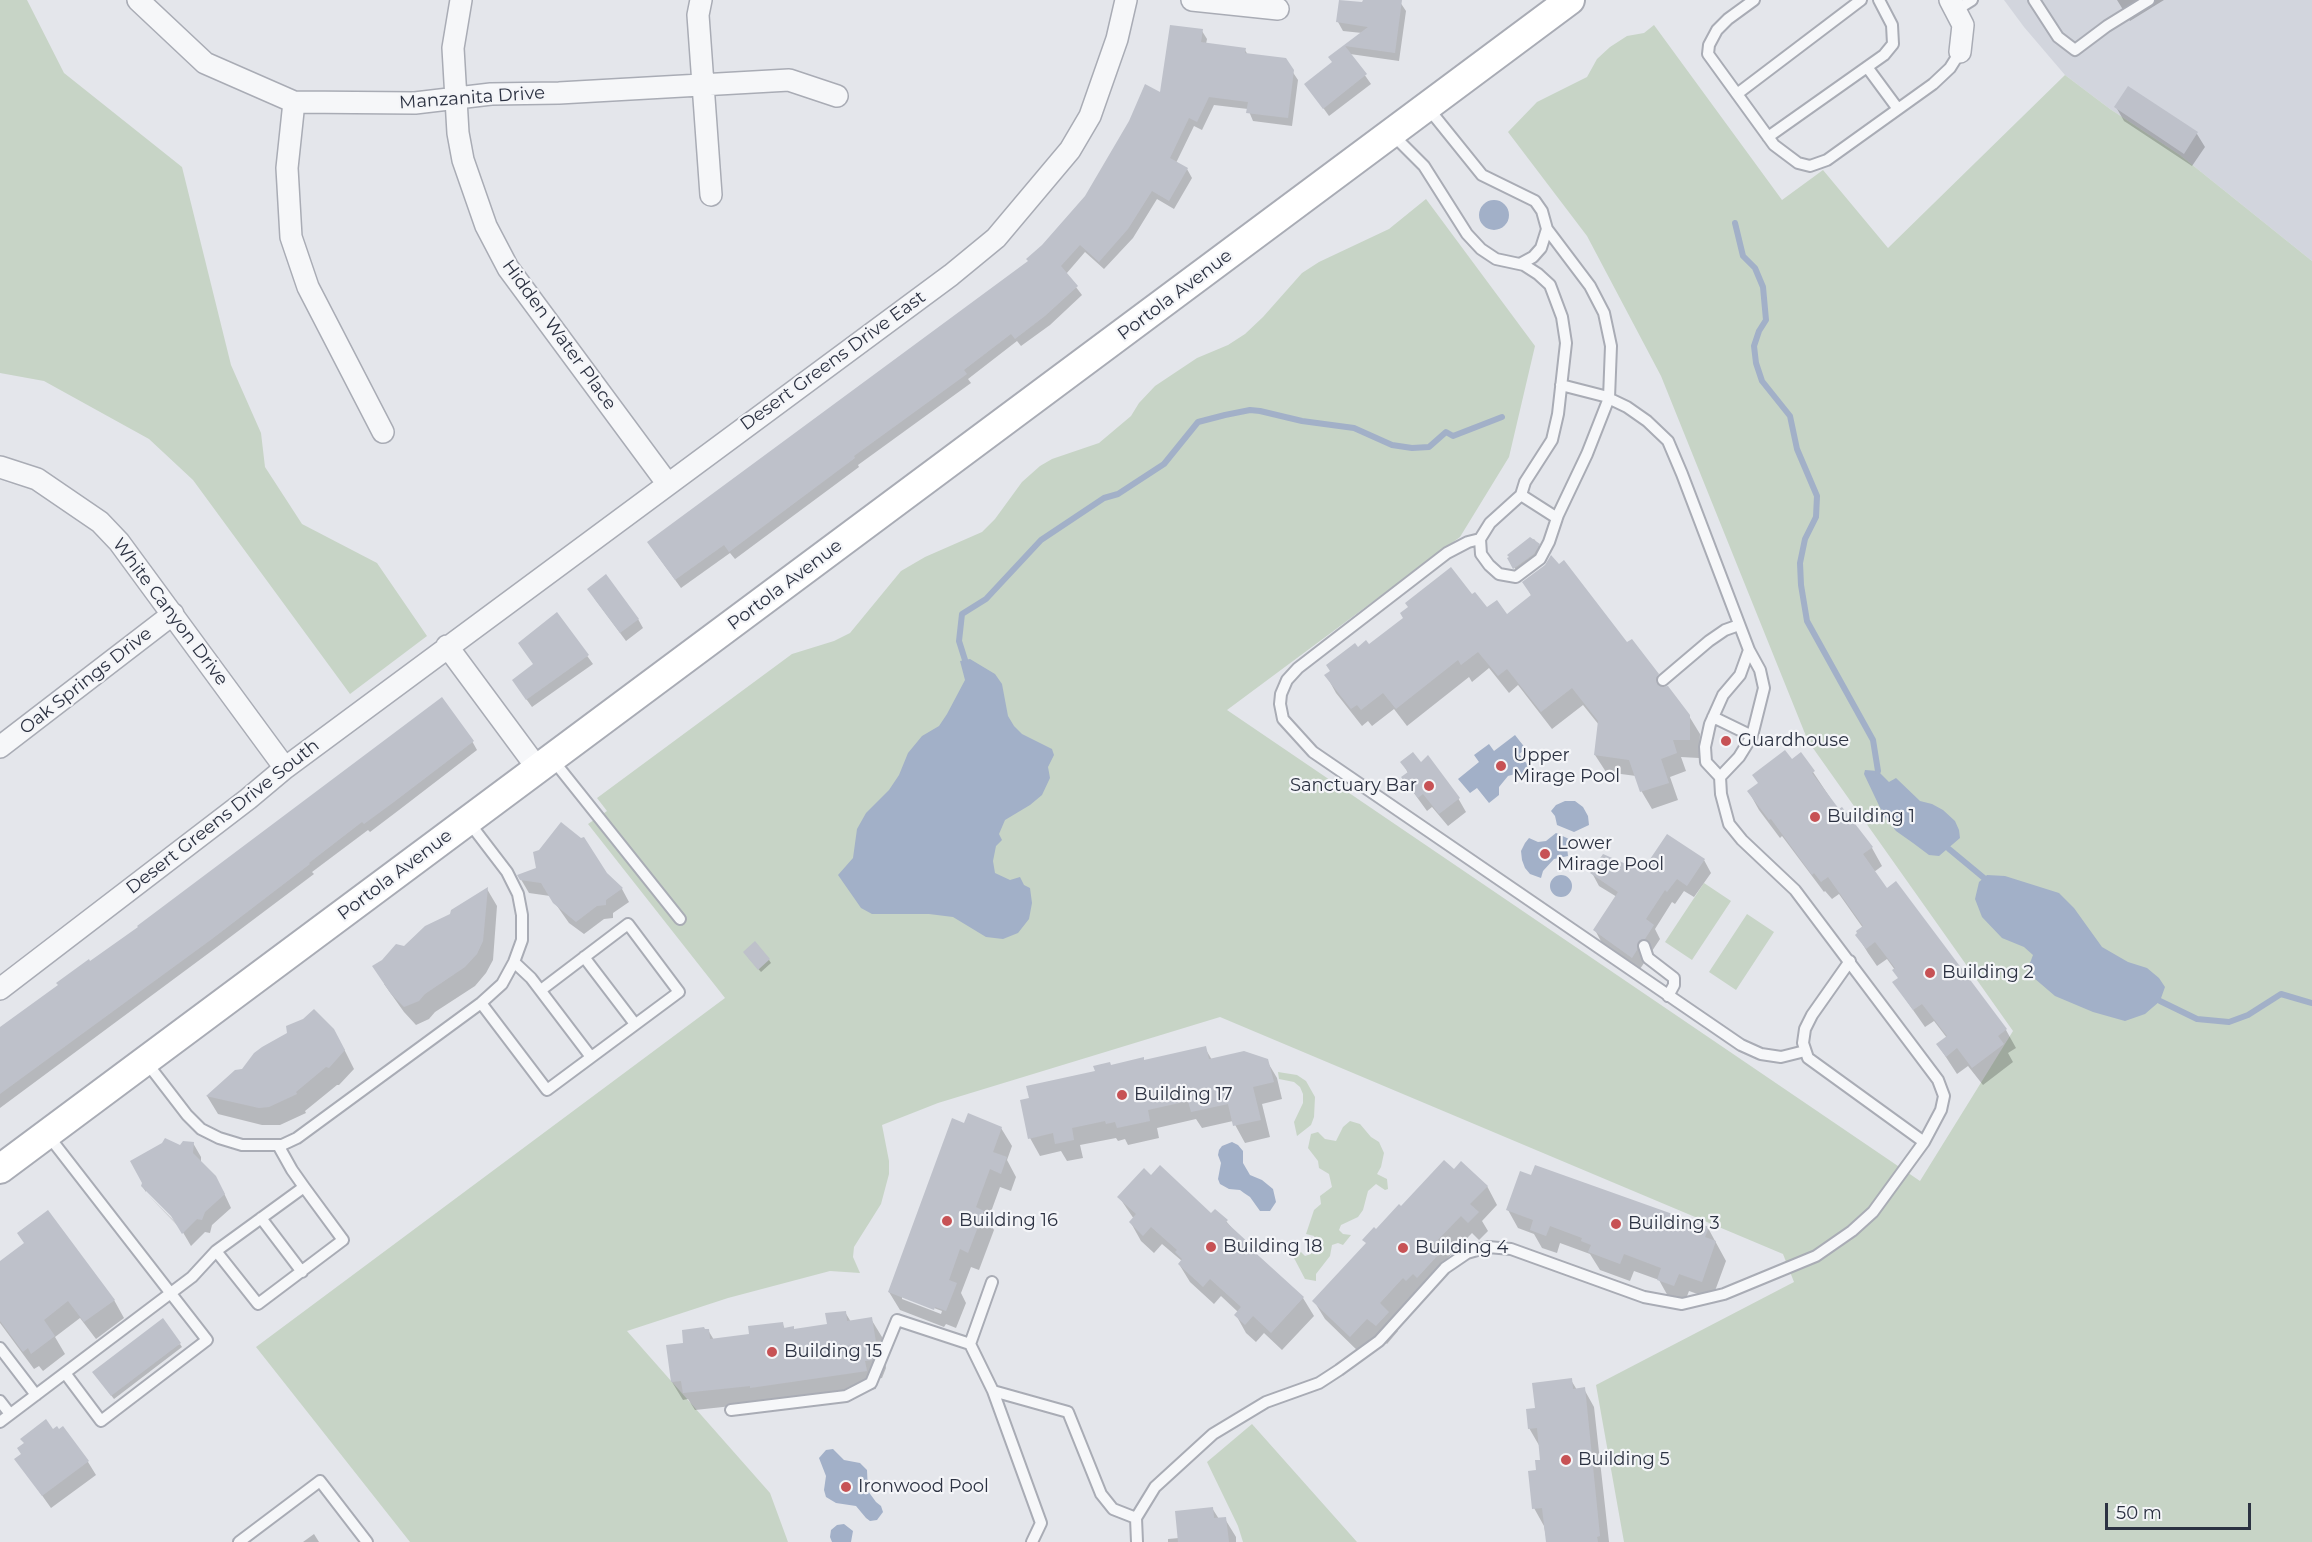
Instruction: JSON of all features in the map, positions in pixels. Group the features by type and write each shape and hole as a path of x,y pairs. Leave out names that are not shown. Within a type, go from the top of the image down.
{"main road":[{"name":"Portola Avenue","path":"0,1169 1428,108 1570,0"}],"street":[{"name":"Manzanita Drive","path":"138,0 205,63 294,102 375,104 491,94 560,93 703,83 789,80 837,96"},
{"name":"Hidden Water Place","path":"461,0 453,48 458,133 463,160 486,226 508,268 667,483"},
{"path":"701,0 698,15 711,195"},
{"name":"Desert Greens Drive East","path":"447,646 951,275 996,238 1070,150 1090,116 1117,39 1126,0"},
{"path":"1192,0 1278,9"},
{"path":"1959,3 1963,25 1960,52"},
{"path":"294,102 287,168 291,237 308,287 382,432"},
{"name":"White Canyon Drive","path":"0,467 37,479 100,522 119,542 285,768"},
{"name":"Oak Springs Drive","path":"0,747 173,615"},
{"path":"447,646 545,764"},
{"name":"Desert Greens Drive South","path":"0,989 248,799 285,768 447,646"}],"lane":[{"path":"1754,0 1717,30 1709,45 1708,54 1774,145 1798,163 1810,166 1827,160 1933,84 1950,68 1960,52"},
{"path":"1737,94 1861,0"},
{"path":"1768,137 1884,55 1893,44 1892,25 1879,0"},
{"path":"2034,0 2058,37 2076,50 2107,26 2149,0"},
{"path":"1867,67 1898,109"},
{"path":"1392,134 1424,166 1467,234 1481,249 1497,259 1520,264 1538,274 1550,285 1562,317 1566,343 1558,414 1552,440 1525,482 1521,495 1490,523 1480,539 1481,554 1489,565 1499,574 1516,577 1540,559 1549,543 1557,518 1609,398 1611,345 1604,313 1590,286 1577,265 1547,229 1542,211 1535,201 1482,175 1428,108"},
{"path":"1520,264 1533,257 1541,248 1547,229"},
{"path":"1561,385 1609,398 1627,407 1647,421 1668,441 1749,650 1760,670 1764,688 1752,735 1739,757 1720,777"},
{"path":"1521,495 1557,518"},
{"path":"1480,539 1468,542 1448,553 1298,668 1287,680 1281,694 1283,719 1312,752 1741,1045 1761,1054 1780,1057 1805,1051"},
{"path":"1663,680 1709,641 1725,630 1739,625"},
{"path":"1137,1542 1136,1518 1155,1488 1213,1434 1266,1402 1319,1383 1339,1370 1379,1341 1445,1268 1467,1253 1488,1247 1511,1249 1644,1297 1682,1304 1724,1294 1816,1256 1852,1231 1873,1212 1924,1142 1941,1110 1944,1096 1938,1080 1795,890 1742,840 1730,824 1720,795 1720,777 1706,762 1705,747 1713,717 1723,694 1740,675 1749,650"},
{"path":"1713,717 1752,735"},
{"path":"545,764 680,919"},
{"path":"146,1062 187,1115 201,1129 219,1138 242,1145 278,1145 297,1138 481,1003 502,984 514,962 522,940 522,915 518,894 507,872 468,820"},
{"path":"481,1003 547,1090 679,992 628,924 541,990"},
{"path":"1644,946 1648,958 1674,978 1674,985 1668,996"},
{"path":"584,957 635,1024"},
{"path":"1850,961 1809,1022 1803,1043 1805,1051 1808,1058 1924,1142"},
{"path":"514,962 541,990 591,1057"},
{"path":"47,1134 207,1340 101,1421 65,1373"},
{"path":"216,1251 258,1304 343,1240 304,1187 278,1145"},
{"path":"0,1422 192,1277 216,1251 304,1187"},
{"path":"261,1218 302,1272"},
{"path":"992,1282 970,1344 993,1391 1041,1523 1032,1542"},
{"path":"731,1410 846,1396 871,1383 897,1320 970,1344"},
{"path":"0,1348 36,1395"},
{"path":"993,1391 1068,1412 1101,1494 1113,1509 1136,1518"},
{"path":"0,1401 10,1414"},
{"path":"239,1542 320,1481 367,1542"}],"shaded area":[{"path":"2004,0 2312,0 2312,261 2180,155 2110,109 2065,75"}],"green space":[{"path":"0,0 27,0 64,73 182,167 231,365 261,433 265,467 302,524 377,563 427,636 350,694 193,480 149,439 44,381 0,373"},
{"path":"1654,25 1782,200 1823,170 1888,248 2065,75 2110,109 2180,155 2312,261 2312,1542 1624,1542 1596,1385 1794,1282 1783,1254 1220,1017 938,1103 882,1125 889,1161 889,1174 881,1204 854,1247 853,1257 860,1273 830,1271 728,1298 627,1331 770,1493 788,1542 410,1542 256,1347 725,998 588,824 607,811 597,798 792,654 834,641 850,633 901,571 925,557 982,532 995,519 1022,482 1040,466 1052,459 1099,443 1131,416 1139,403 1155,386 1197,358 1228,345 1245,334 1302,273 1319,262 1389,229 1426,199 1535,346 1509,457 1460,537 1227,710 1920,1181 2013,1031 1808,741 1661,376 1587,236 1508,132 1537,102 1587,77 1597,59 1610,47 1627,36 1644,33"},
{"path":"1704,883 1731,901 1692,960 1665,942"},
{"path":"1747,914 1774,932 1736,990 1709,972"},
{"path":"1278,1072 1297,1075 1306,1081 1315,1097 1314,1117 1311,1125 1297,1136 1294,1122 1303,1103 1303,1094 1294,1082 1279,1079"},
{"path":"1350,1121 1360,1124 1371,1137 1379,1142 1384,1153 1377,1174 1387,1179 1388,1189 1385,1190 1376,1184 1368,1191 1363,1210 1358,1217 1341,1225 1339,1230 1343,1234 1351,1235 1343,1245 1338,1243 1332,1245 1330,1256 1316,1274 1316,1281 1305,1279 1294,1258 1301,1252 1305,1256 1311,1254 1316,1244 1315,1239 1314,1236 1306,1234 1314,1210 1321,1204 1320,1196 1332,1187 1329,1174 1319,1168 1318,1161 1308,1148 1311,1134 1318,1132 1325,1139 1336,1141 1343,1127"},
{"path":"1252,1424 1357,1542 1243,1542 1238,1526 1207,1462"}],"water":[{"path":"1494,200 1505,204 1509,215 1505,226 1494,230 1483,226 1479,215 1483,204"},
{"path":"970,659 995,674 1002,684 1008,716 1014,726 1022,734 1052,749 1054,755 1048,767 1050,778 1042,795 1005,820 999,834 1002,840 996,846 993,861 995,873 1010,880 1020,877 1024,885 1030,888 1032,903 1029,919 1018,933 1003,939 986,937 953,917 929,914 872,914 861,908 838,875 853,858 857,829 866,813 889,790 899,775 908,753 922,736 939,726 947,714 965,680 960,661"},
{"name":"Upper Mirage Pool","path":"1515,735 1526,749 1519,754 1531,769 1520,777 1515,774 1508,776 1499,787 1499,795 1489,803 1477,788 1470,793 1458,779 1479,762 1474,755 1489,744 1494,751"},
{"path":"1865,770 1878,771 1889,782 1896,778 1920,801 1943,810 1955,821 1960,838 1939,856 1929,855 1896,831 1884,816 1864,774"},
{"path":"1565,801 1575,801 1583,807 1588,816 1589,825 1574,832 1557,825 1551,811 1556,805"},
{"name":"Lower Mirage Pool","path":"1556,833 1569,839 1568,856 1554,859 1543,871 1541,878 1530,874 1522,860 1521,851 1525,843 1529,838 1538,842 1546,841"},
{"path":"1561,875 1569,878 1572,886 1569,894 1561,897 1553,894 1550,886 1553,878"},
{"path":"1987,875 2005,876 2059,893 2074,908 2102,947 2128,962 2147,968 2159,978 2165,987 2160,1001 2145,1014 2125,1021 2093,1012 2055,996 2034,978 2030,963 2033,955 2024,947 2002,938 1982,917 1975,899 1979,882"},
{"path":"1232,1142 1243,1151 1243,1163 1250,1175 1262,1180 1273,1189 1276,1202 1270,1211 1260,1211 1250,1197 1240,1190 1229,1189 1220,1184 1218,1179 1221,1163 1219,1150 1222,1146"},
{"name":"Ironwood Pool","path":"833,1449 844,1460 860,1463 867,1470 868,1491 881,1506 883,1512 877,1520 870,1521 856,1506 836,1503 826,1497 824,1490 826,1476 819,1458 826,1450"},
{"path":"844,1524 853,1531 851,1542 832,1542 831,1530 837,1525"}],"building":[{"path":"1339,0 1362,2 1363,0 1402,0 1395,53 1345,46 1367,74 1323,109 1304,84 1332,62 1328,57 1368,27 1336,22"},
{"path":"1170,25 1203,29 1201,42 1246,48 1245,53 1286,58 1294,70 1288,118 1246,113 1248,102 1209,97 1197,122 1189,118 1170,158 1188,168 1169,201 1152,191 1128,229 1099,262 1080,245 1061,266 1078,286 1045,316 1015,339 1011,334 964,370 967,374 854,456 855,458 729,552 724,545 675,580 647,542 1028,261 1026,259 1042,245 1085,196 1129,121 1145,84 1160,92"},
{"path":"2128,86 2198,132 2184,154 2114,107"},
{"path":"1530,537 1540,544 1534,554 1513,569 1507,555"},
{"path":"1551,555 1559,564 1564,560 1627,642 1632,639 1659,674 1656,678 1657,684 1661,687 1668,686 1690,715 1690,740 1673,740 1677,753 1661,759 1669,783 1640,792 1629,760 1594,755 1598,721 1572,688 1541,712 1507,669 1498,676 1478,652 1461,665 1458,660 1396,709 1383,693 1361,710 1357,705 1351,709 1324,675 1330,671 1326,665 1355,643 1358,647 1366,640 1369,644 1403,618 1400,613 1408,607 1405,603 1451,567 1472,594 1475,592 1487,607 1497,600 1507,614 1531,595 1522,582 1545,565"},
{"path":"606,574 639,619 620,633 587,589"},
{"path":"557,612 589,655 526,700 512,680 533,664 518,643"},
{"path":"442,697 474,741 364,824 362,822 212,939 0,1094 0,1027 58,985 56,983 89,959 90,961 138,927"},
{"path":"1785,750 1792,759 1801,752 1815,771 1812,773 1839,809 1842,807 1873,847 1863,854 1887,888 1896,881 2007,1029 1998,1036 2004,1044 1972,1068 1957,1048 1946,1057 1936,1044 1947,1036 1922,1004 1913,1010 1892,982 1898,978 1892,970 1895,968 1875,942 1866,949 1855,935 1856,931 1863,926 1828,877 1821,882 1814,873 1812,875 1771,819 1769,820 1747,791 1758,783 1752,775"},
{"name":"Sanctuary Bar","path":"1413,752 1421,762 1428,755 1460,798 1439,814 1423,794 1418,798 1401,777 1408,772 1400,762"},
{"path":"561,822 581,838 584,837 607,873 623,888 606,900 606,905 597,906 576,922 553,903 541,883 520,880 517,875 536,868 533,852 539,850"},
{"path":"1667,834 1705,859 1687,886 1677,879 1667,892 1665,890 1646,919 1654,925 1645,939 1638,942 1637,950 1632,958 1593,930 1618,892 1590,873 1603,854 1642,871"},
{"path":"488,887 483,941 477,954 465,967 425,994 419,1001 404,1007 391,994 372,966 382,960 396,944 404,946 425,926 450,914 451,910"},
{"path":"755,941 770,959 758,970 743,952"},
{"path":"314,1009 334,1029 345,1050 329,1068 326,1067 296,1092 297,1094 269,1107 259,1108 206,1096 235,1070 242,1069 254,1053 287,1033 286,1026 303,1019"},
{"name":"Building 17","path":"1206,1046 1209,1059 1244,1051 1268,1059 1274,1082 1253,1087 1261,1120 1233,1126 1228,1104 1191,1112 1188,1101 1148,1110 1150,1121 1117,1128 1115,1122 1106,1124 1105,1121 1072,1128 1074,1140 1055,1144 1053,1133 1028,1139 1020,1100 1029,1098 1026,1086 1095,1071 1093,1066 1110,1062 1111,1065 1144,1057 1144,1060"},
{"name":"Building 16","path":"968,1113 1002,1127 993,1152 1007,1157 1001,1174 990,1169 976,1207 984,1211 968,1253 960,1249 949,1280 957,1283 946,1311 935,1307 934,1310 888,1292 952,1118 964,1123"},
{"path":"165,1138 180,1145 183,1141 194,1142 193,1153 216,1176 225,1194 205,1212 202,1220 197,1219 182,1234 171,1216 141,1186 142,1183 130,1161 162,1143"},
{"name":"Building 4","path":"1444,1160 1454,1169 1461,1161 1488,1186 1470,1204 1479,1212 1468,1223 1461,1216 1432,1246 1440,1253 1417,1278 1413,1274 1406,1281 1403,1278 1380,1303 1389,1312 1376,1326 1367,1319 1350,1337 1312,1301 1366,1243 1362,1240 1374,1227 1376,1229 1399,1204 1401,1206"},
{"name":"Building 18","path":"1160,1165 1211,1213 1215,1209 1228,1220 1226,1222 1251,1245 1249,1247 1304,1297 1271,1333 1253,1316 1245,1325 1234,1315 1241,1307 1210,1279 1203,1287 1178,1264 1182,1259 1175,1252 1177,1250 1151,1227 1143,1236 1129,1222 1136,1214 1117,1197 1144,1168 1151,1175"},
{"name":"Building 3","path":"1535,1165 1709,1227 1705,1237 1716,1241 1702,1282 1679,1274 1674,1286 1657,1280 1661,1268 1624,1254 1620,1264 1588,1252 1591,1245 1581,1241 1582,1238 1550,1226 1546,1236 1530,1230 1533,1220 1506,1210 1520,1171 1531,1175"},
{"path":"48,1210 115,1300 84,1322 68,1301 44,1320 55,1336 31,1354 28,1348 23,1352 0,1321 0,1261 24,1243 17,1233"},
{"name":"Building 15","path":"846,1311 847,1321 872,1317 877,1349 872,1360 865,1361 867,1371 750,1388 750,1386 683,1393 681,1381 671,1382 666,1345 683,1343 682,1330 704,1327 709,1329 710,1339 749,1334 748,1326 783,1322 784,1328 794,1326 794,1329 827,1324 825,1313"},
{"path":"163,1318 181,1343 111,1396 92,1372"},
{"name":"Building 5","path":"1572,1378 1573,1389 1585,1387 1600,1536 1597,1537 1598,1542 1546,1542 1542,1508 1532,1509 1528,1471 1536,1470 1535,1460 1540,1460 1537,1428 1528,1429 1526,1409 1535,1408 1532,1383"},
{"path":"46,1419 53,1429 63,1426 89,1461 42,1496 14,1459 21,1454 17,1448 24,1443 20,1439"},
{"path":"1213,1507 1214,1518 1226,1517 1229,1542 1178,1542 1175,1511"}],"waterway":[{"path":"1735,223 1743,256 1755,268 1763,287 1766,320 1754,346 1756,363 1762,381 1790,416 1797,449 1817,496 1816,517 1805,539 1800,563 1807,621 1873,740 1878,771"},
{"path":"965,660 959,641 962,614 986,599 1041,540 1104,498 1118,494 1164,464 1198,422 1250,410 1260,411 1302,421 1354,428 1392,445 1412,448 1429,447 1446,432 1453,436 1502,417"},
{"path":"1949,849 1984,878"},
{"path":"2160,1001 2197,1019 2229,1022 2248,1015 2281,994 2312,1003"}],"place":[{"name":"Guardhouse","path":"1726,741"},
{"name":"Upper Mirage Pool","path":"1501,766"},
{"name":"Sanctuary Bar","path":"1429,786"},
{"name":"Building 1","path":"1815,817"},
{"name":"Lower Mirage Pool","path":"1545,854"},
{"name":"Building 2","path":"1930,973"},
{"name":"Building 17","path":"1122,1095"},
{"name":"Building 16","path":"947,1221"},
{"name":"Building 3","path":"1616,1224"},
{"name":"Building 18","path":"1211,1247"},
{"name":"Building 4","path":"1403,1248"},
{"name":"Building 15","path":"772,1352"},
{"name":"Building 5","path":"1566,1460"},
{"name":"Ironwood Pool","path":"846,1487"}]}
